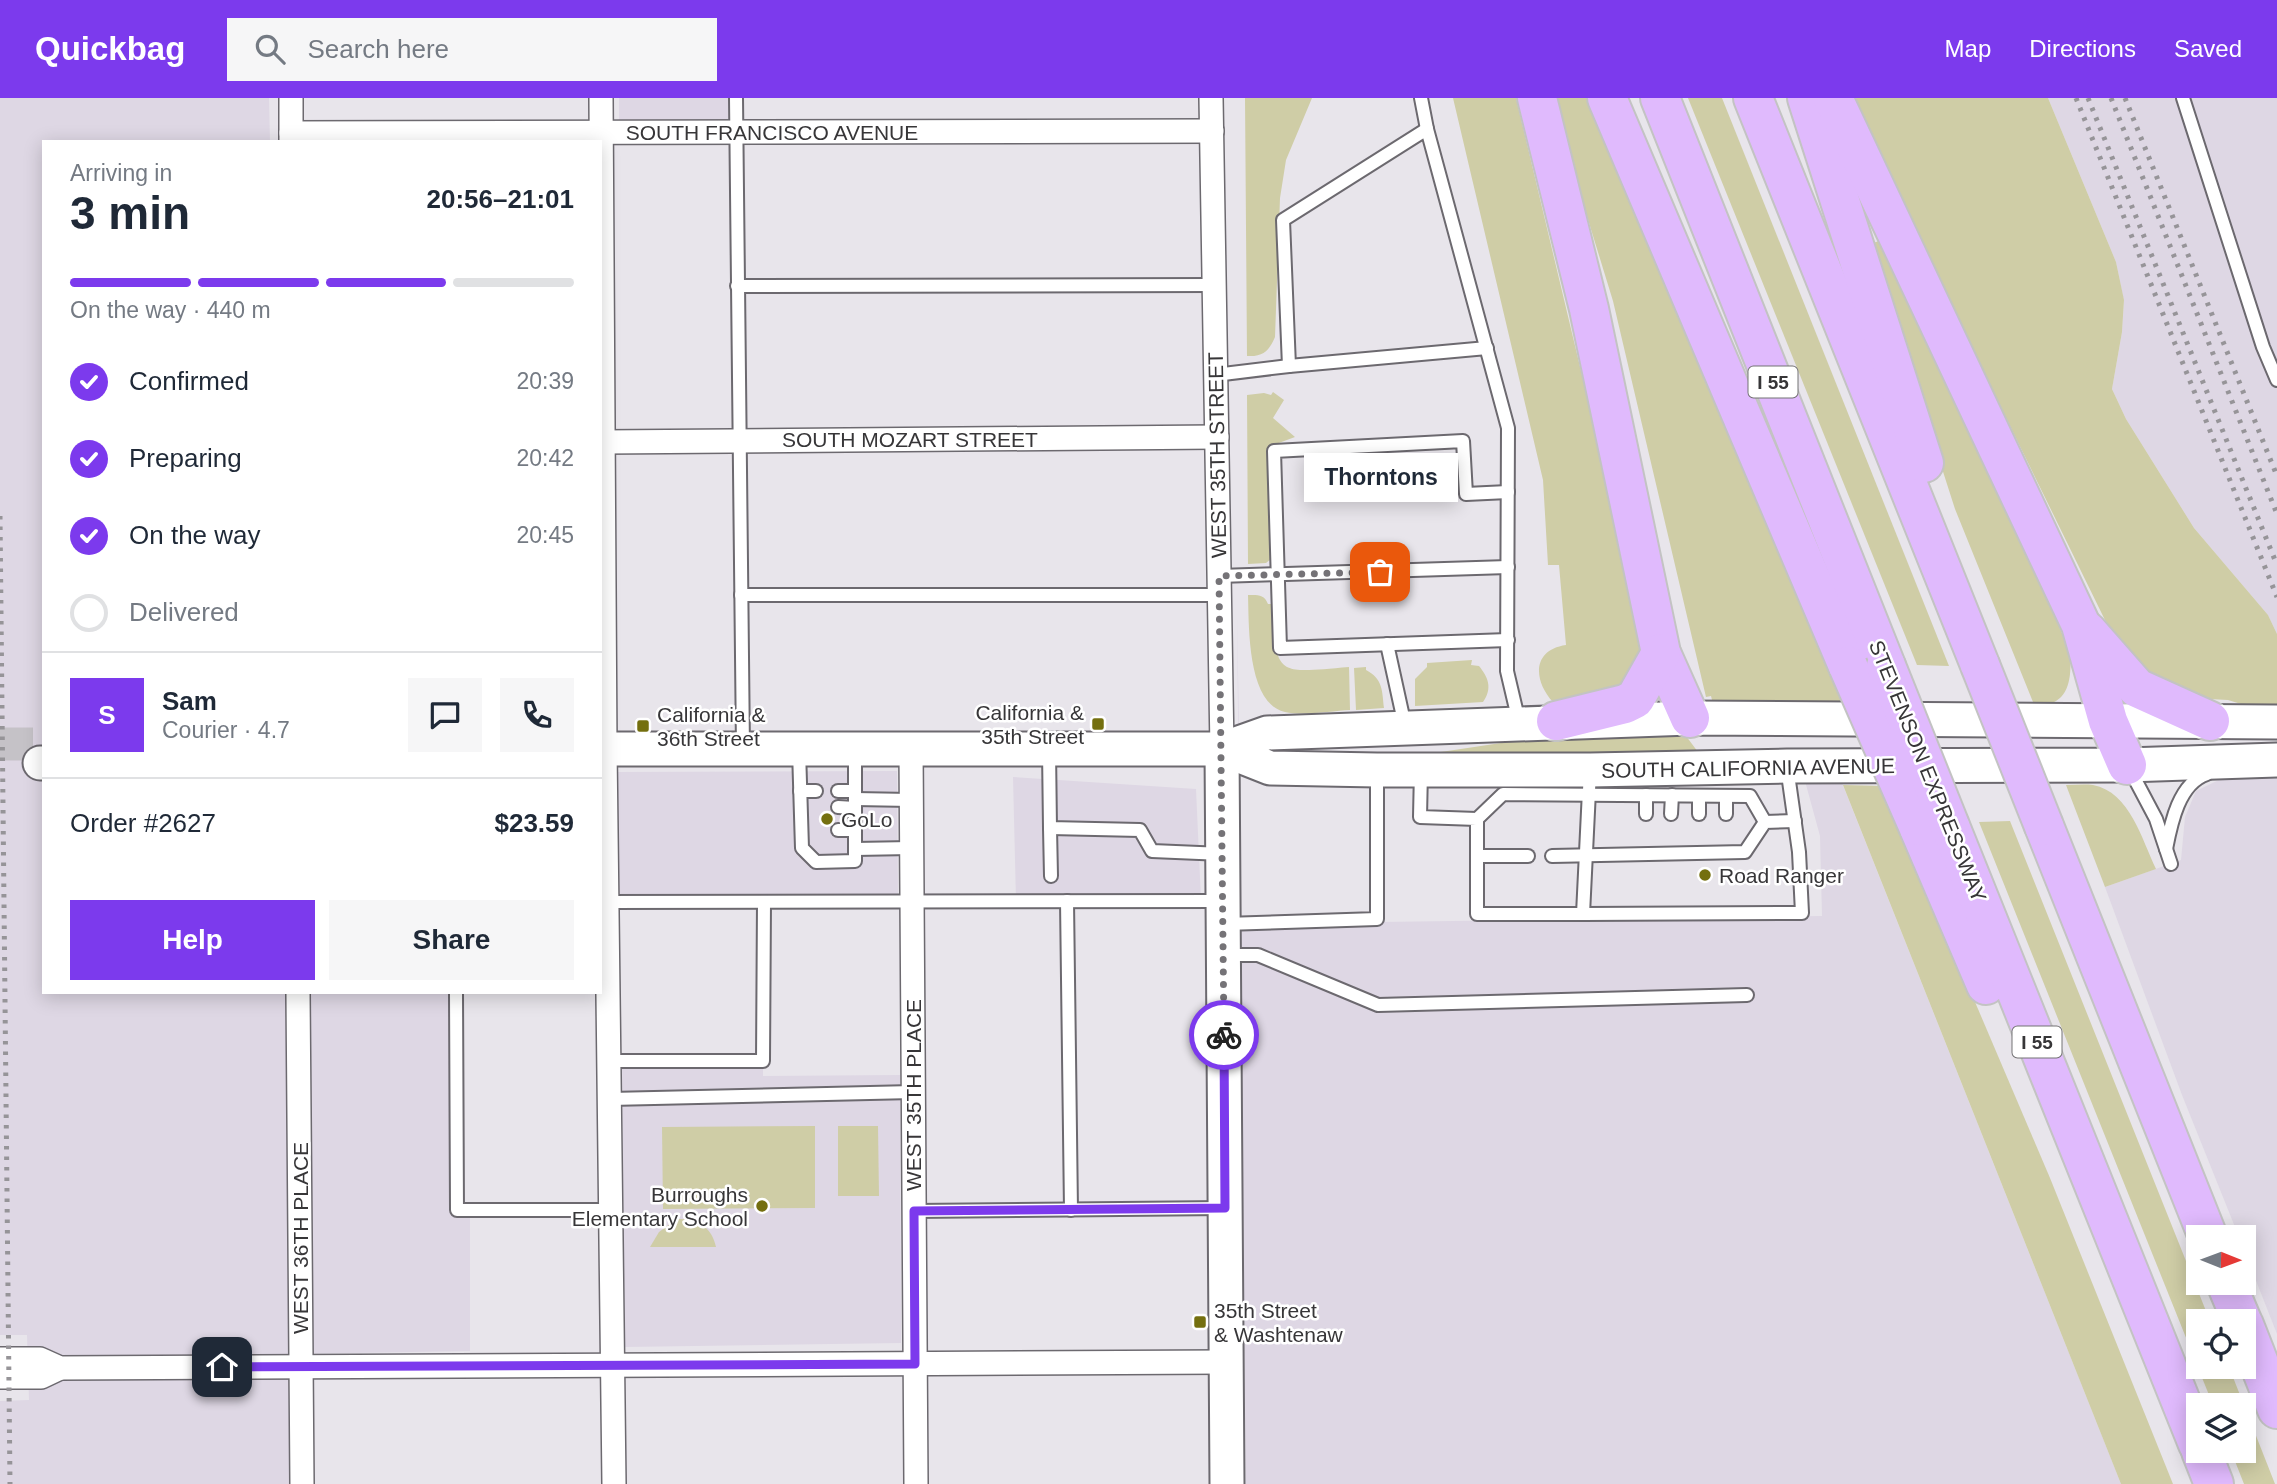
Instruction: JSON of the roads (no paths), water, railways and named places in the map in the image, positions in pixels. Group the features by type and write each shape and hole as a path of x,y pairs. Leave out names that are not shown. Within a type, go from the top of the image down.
{"highway":[{"path":"1537,98 1589,310 1661,653 1690,718"},
{"path":"1607,98 1848,666 1934,826"},
{"name":"STEVENSON EXPRESSWAY","path":"1660,98 1886,666 1934,826 2123,1259 2186,1414"},
{"path":"1753,98 2203,1225"},
{"path":"1807,98 1923,459 1958,608"},
{"path":"1833,98 2081,625 2108,721 2127,765"},
{"path":"2081,625 2137,688 2210,721"},
{"path":"1537,722 1625,704 1635,699 1661,653"},
{"path":"2256,1356 2277,1409"},
{"path":"2206,1463 2214,1484"}],"main road":[{"name":"SOUTH CALIFORNIA AVENUE","path":"603,749 1222,749 1267,733 1690,718 2277,722"},
{"path":"1690,718 1722,782"},
{"name":"SOUTH CALIFORNIA AVENUE","path":"1222,749 1270,768 1421,770 1590,783 1722,782 1787,766 2127,765 2277,760"},
{"name":"WEST 35TH STREET","path":"1222,749 1227,1484"}],"street":[{"path":"291,98 291,137"},
{"path":"601,98 602,140"},
{"name":"WEST 35TH STREET","path":"1211,98 1222,749"},
{"name":"SOUTH FRANCISCO AVENUE","path":"291,137 602,132 1212,131"},
{"path":"602,362 604,902 610,1099 614,1484"},
{"name":"SOUTH MOZART STREET","path":"603,442 1217,437"},
{"name":"WEST 35TH PLACE","path":"911,749 916,1484"},
{"name":"WEST 36TH PLACE","path":"298,994 302,1484"},
{"path":"0,1359 40,1359 60,1368 1226,1362"},
{"path":"0,1377 41,1377 60,1368"}],"lane":[{"path":"736,98 743,749"},
{"path":"1421,98 1427,129 1508,428 1507,671 1537,722"},
{"path":"2183,98 2263,347 2277,380"},
{"path":"1289,366 1283,220 1427,129"},
{"path":"737,286 1214,285"},
{"path":"1215,375 1486,348"},
{"path":"1508,492 1466,495 1463,441 1274,451 1280,648 1508,640"},
{"path":"741,595 1219,586 1278,575 1508,567"},
{"path":"1387,644 1406,728"},
{"path":"799,749 802,848 816,862 855,861 855,749"},
{"path":"1049,749 1051,876"},
{"path":"2166,849 2171,822 2180,801 2196,777 2235,761"},
{"path":"2127,765 2156,819 2171,864"},
{"path":"1477,819 1477,914 1802,913 1795,821 1787,766"},
{"path":"604,902 1067,901 1224,927 1377,919 1377,770"},
{"path":"1421,770 1420,817 1477,819 1503,794 1590,783 1646,795 1699,796 1722,782"},
{"path":"1722,782 1726,814"},
{"path":"1722,782 1750,796 1765,822"},
{"path":"1583,914 1590,783"},
{"path":"800,791 816,791"},
{"path":"838,791 855,799 911,800"},
{"path":"1646,795 1646,814"},
{"path":"1671,814 1672,795"},
{"path":"1699,796 1699,814"},
{"path":"838,807 855,799"},
{"path":"800,808 816,808"},
{"path":"1765,822 1795,821"},
{"path":"1552,856 1645,855 1671,848 1697,847 1725,847 1745,852 1765,822"},
{"path":"1050,828 1140,830 1152,851 1223,854"},
{"path":"801,831 816,830"},
{"path":"838,830 855,830"},
{"path":"1645,841 1645,855"},
{"path":"855,849 911,848"},
{"path":"1477,856 1528,856"},
{"path":"1067,901 1071,1209"},
{"path":"609,1061 763,1060 764,902"},
{"path":"1224,927 1258,955 1378,1005 1747,995"},
{"path":"456,994 457,1210 611,1210"},
{"path":"610,1099 913,1091"},
{"path":"914,1211 1225,1208"}],"tunnel":[{"path":"0,744 40,744"}],"railway":[{"path":"2076,98 2277,597"},
{"path":"2088,98 2277,565"},
{"path":"2111,98 2277,514"},
{"path":"2125,98 2277,476"},
{"path":"0,516 10,1484"}],"place":[{"name":"Thorntons","path":"1380,572"},
{"name":"California & 35th Street","path":"1098,724"},
{"name":"California & 36th Street","path":"643,726"},
{"name":"GoLo","path":"827,819"},
{"name":"Road Ranger","path":"1705,875"},
{"name":"Burroughs Elementary School","path":"762,1206"},
{"name":"35th Street & Washtenaw","path":"1200,1322"}]}
